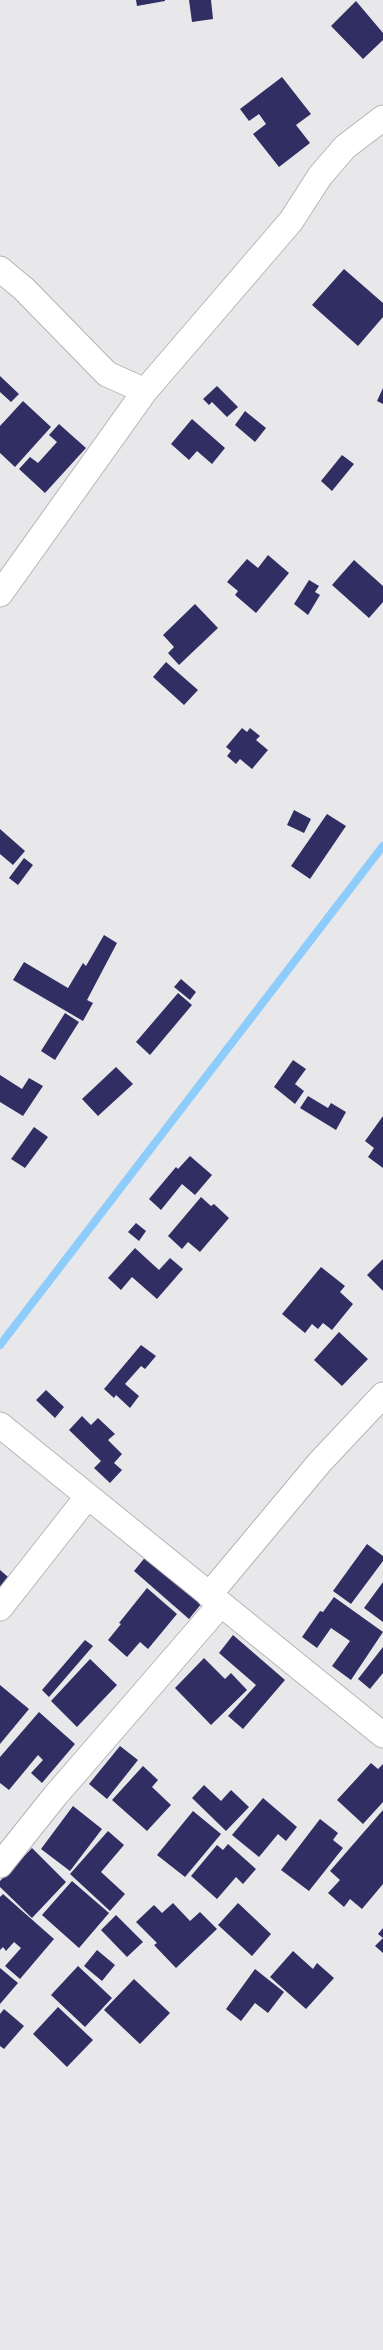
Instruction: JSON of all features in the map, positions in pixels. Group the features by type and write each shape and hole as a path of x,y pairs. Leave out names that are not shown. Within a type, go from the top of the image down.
{"street":[{"path":"0,594 145,392 291,221 320,176 345,147 383,118"},
{"path":"0,270 24,289 107,374 145,392"},
{"path":"0,1864 215,1600 320,1462 383,1395"},
{"path":"0,1425 383,1735"},
{"path":"0,1608 88,1496"}],"building":[{"path":"136,0 165,0 165,1 137,6"},
{"path":"189,0 211,0 213,19 192,22"},
{"path":"356,1 383,33 383,40 363,59 331,26"},
{"path":"282,77 311,114 296,125 310,143 279,167 253,134 266,124 259,114 249,121 240,109"},
{"path":"344,269 383,303 383,317 358,346 312,305"},
{"path":"0,376 19,394 11,402 0,392"},
{"path":"217,386 238,407 227,417 212,402 209,405 203,399"},
{"path":"383,388 383,404 377,401"},
{"path":"23,401 51,427 15,467 0,453 0,426"},
{"path":"245,411 266,428 255,442 235,425"},
{"path":"192,419 225,448 212,464 197,451 189,460 171,444"},
{"path":"59,424 86,448 45,493 19,469 30,457 38,463 57,442 49,435"},
{"path":"342,455 354,464 332,491 321,481"},
{"path":"268,555 289,573 256,613 235,595 238,591 227,582 247,559 258,568"},
{"path":"354,560 383,586 383,602 369,618 332,585"},
{"path":"309,580 319,586 315,592 320,595 308,615 294,604"},
{"path":"195,604 218,628 179,665 168,653 174,647 163,635"},
{"path":"166,662 198,690 184,705 153,677"},
{"path":"242,728 247,732 250,728 260,736 256,740 268,750 252,769 240,759 236,764 227,756 231,751 226,747"},
{"path":"294,810 311,819 304,833 287,825"},
{"path":"327,814 346,826 310,879 291,866"},
{"path":"0,829 25,851 13,865 0,854"},
{"path":"24,858 33,865 18,885 9,878"},
{"path":"104,935 117,943 87,1000 93,1003 83,1021 13,980 24,962 68,988 83,963 86,966"},
{"path":"181,979 196,992 190,1000 174,987"},
{"path":"178,993 192,1005 150,1055 136,1042"},
{"path":"65,1013 79,1022 55,1060 41,1051"},
{"path":"293,1060 306,1069 295,1084 304,1091 295,1104 274,1087"},
{"path":"116,1067 133,1084 98,1116 82,1099"},
{"path":"0,1075 22,1089 29,1078 43,1086 23,1116 0,1102"},
{"path":"308,1096 328,1108 331,1103 346,1112 336,1130 300,1108"},
{"path":"383,1116 383,1168 368,1157 374,1148 365,1141"},
{"path":"34,1127 48,1137 25,1168 11,1159"},
{"path":"190,1156 212,1175 195,1195 182,1184 161,1210 149,1199 176,1167 178,1169"},
{"path":"201,1197 211,1206 214,1204 229,1218 200,1252 188,1242 182,1249 168,1236"},
{"path":"136,1223 146,1231 139,1241 128,1232"},
{"path":"135,1248 159,1270 170,1258 183,1269 157,1299 132,1277 121,1290 108,1278"},
{"path":"383,1259 383,1291 367,1275"},
{"path":"321,1267 345,1286 340,1292 353,1304 332,1330 323,1323 318,1329 312,1324 305,1333 282,1314"},
{"path":"339,1332 368,1359 342,1386 314,1360"},
{"path":"141,1345 156,1356 145,1369 141,1366 125,1384 139,1396 130,1408 116,1395 114,1398 104,1389"},
{"path":"46,1390 64,1407 55,1418 36,1400"},
{"path":"82,1416 91,1425 98,1418 115,1434 108,1440 122,1454 114,1463 122,1470 110,1483 94,1468 101,1461 69,1430"},
{"path":"367,1544 383,1556 383,1561 351,1604 333,1591"},
{"path":"147,1555 202,1603 189,1619 134,1571"},
{"path":"0,1570 14,1582 0,1598"},
{"path":"383,1582 383,1622 364,1608"},
{"path":"147,1588 177,1614 148,1649 140,1642 127,1657 108,1640"},
{"path":"334,1597 383,1632 351,1680 332,1666 350,1641 331,1628 317,1648 302,1637 320,1611 323,1612"},
{"path":"233,1635 285,1680 243,1729 228,1716 256,1685 219,1653"},
{"path":"85,1640 93,1646 49,1697 42,1690"},
{"path":"383,1647 383,1673 370,1689 358,1679"},
{"path":"204,1658 225,1679 231,1673 247,1690 211,1725 175,1688"},
{"path":"90,1659 117,1685 77,1727 51,1701"},
{"path":"0,1685 29,1709 0,1744"},
{"path":"39,1712 75,1744 42,1783 31,1773 43,1760 38,1755 9,1790 0,1783 0,1757"},
{"path":"120,1746 138,1760 107,1799 89,1784"},
{"path":"371,1763 378,1769 383,1764 383,1802 363,1824 337,1800"},
{"path":"143,1766 158,1780 152,1787 171,1805 147,1831 112,1800"},
{"path":"204,1785 221,1801 231,1790 249,1807 226,1831 192,1798"},
{"path":"263,1798 297,1827 286,1841 278,1834 259,1857 232,1835"},
{"path":"73,1806 102,1829 70,1871 41,1849"},
{"path":"383,1810 383,1884 362,1909 350,1899 344,1907 328,1893 340,1880 330,1871"},
{"path":"193,1811 221,1834 185,1877 157,1855"},
{"path":"320,1819 338,1833 333,1840 343,1848 309,1891 281,1870"},
{"path":"108,1831 124,1845 101,1872 125,1894 110,1911 70,1874"},
{"path":"228,1844 256,1869 243,1884 236,1877 217,1899 191,1876 217,1845 223,1850"},
{"path":"32,1848 66,1882 32,1918 0,1887 0,1881"},
{"path":"72,1881 109,1913 79,1948 42,1915"},
{"path":"3,1894 54,1939 20,1979 5,1966 21,1948 14,1942 6,1951 3,1947 0,1950 0,1897"},
{"path":"173,1903 190,1921 200,1912 217,1929 176,1968 154,1945 157,1943 136,1922 154,1905 162,1913"},
{"path":"238,1903 271,1934 252,1956 218,1925"},
{"path":"116,1915 143,1942 127,1957 101,1930"},
{"path":"383,1928 383,1938 378,1934"},
{"path":"383,1938 383,1953 375,1946"},
{"path":"97,1950 115,1965 102,1981 84,1966"},
{"path":"293,1951 313,1969 317,1963 334,1978 306,2009 270,1977"},
{"path":"78,1966 112,1998 85,2027 51,1995"},
{"path":"0,1968 18,1983 0,2004"},
{"path":"255,1969 284,1992 268,2013 255,2003 241,2021 226,2009"},
{"path":"134,1979 170,2013 140,2044 104,2010"},
{"path":"58,2007 93,2040 67,2067 33,2034"},
{"path":"4,2009 24,2026 4,2049 0,2046 0,2014"}],"waterway":[{"path":"0,1345 383,846"}]}
